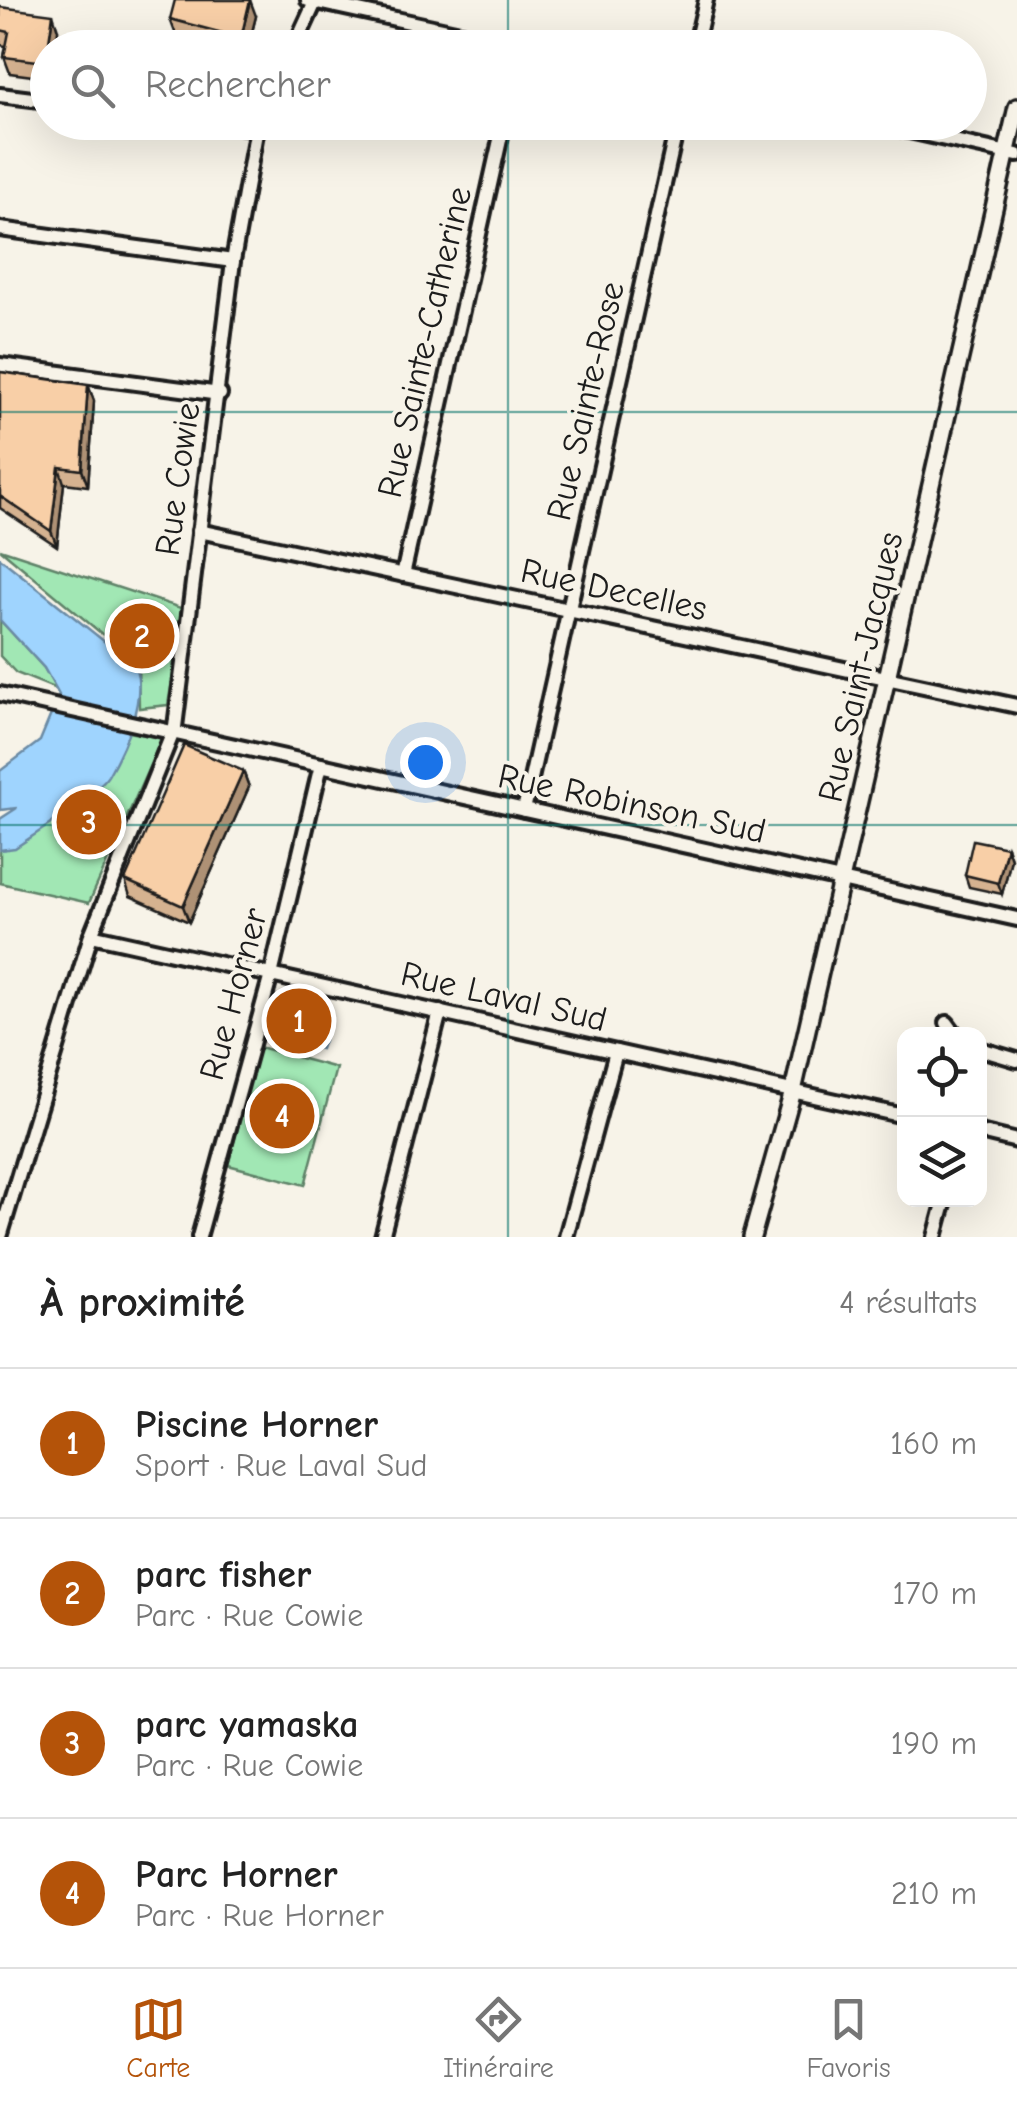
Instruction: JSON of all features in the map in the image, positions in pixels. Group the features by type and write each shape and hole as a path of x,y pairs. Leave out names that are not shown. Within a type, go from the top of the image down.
{"main road":[{"name":"Rue Saint-Jacques","path":"752,1237 793,1091 1012,154 1017,107"}],"street":[{"path":"699,30 706,0"},
{"path":"301,30 313,1 446,30"},
{"path":"0,95 30,99"},
{"name":"Rue Cowie","path":"0,1237 91,935 167,731 220,394 232,262 254,140"},
{"name":"Rue Sainte-Catherine","path":"403,575 500,140"},
{"name":"Rue Sainte-Rose","path":"524,810 674,140"},
{"path":"949,140 1012,154"},
{"path":"0,228 232,262"},
{"path":"0,366 220,394"},
{"name":"Rue Decelles","path":"199,531 1017,706"},
{"name":"Rue Robinson Sud","path":"0,694 1017,919"},
{"name":"Rue Horner","path":"200,1237 271,975 320,765"},
{"name":"Rue Laval Sud","path":"91,935 897,1114"},
{"path":"382,1237 440,1012"},
{"path":"987,1051 1017,1060"},
{"path":"566,1237 616,1052"},
{"path":"987,1134 1017,1141"},
{"path":"935,1237 943,1207"}],"green space":[{"path":"0,549 184,609 168,705 139,708 138,664"},
{"path":"0,620 44,668 56,689 16,673 0,656"},
{"path":"128,732 162,738 89,903 0,883 0,847 89,798"},
{"path":"259,1047 336,1068 305,1185 228,1165"}],"water":[{"path":"0,558 135,666 138,692 127,736 115,763 89,798 15,848 0,850 0,819 17,808 0,810 0,771 40,741 59,695 44,668 0,620"},
{"path":"288,1001 320,1009 311,1036 324,1040 321,1049 309,1046 310,1039 280,1033"}],"building":[{"path":"175,0 250,0 243,30 211,30 170,19"},
{"path":"0,7 53,14 51,30 30,30 30,60 4,57 9,32 0,30"},
{"path":"0,372 88,385 82,470 59,467 51,531 0,496"},
{"path":"184,745 243,771 183,906 125,880"},
{"path":"973,840 1007,847 998,883 965,875"}],"place":[{"name":"parc fisher","path":"142,636"},
{"name":"parc yamaska","path":"89,822"},
{"name":"Piscine Horner","path":"299,1021"},
{"name":"Parc Horner","path":"282,1116"}]}
